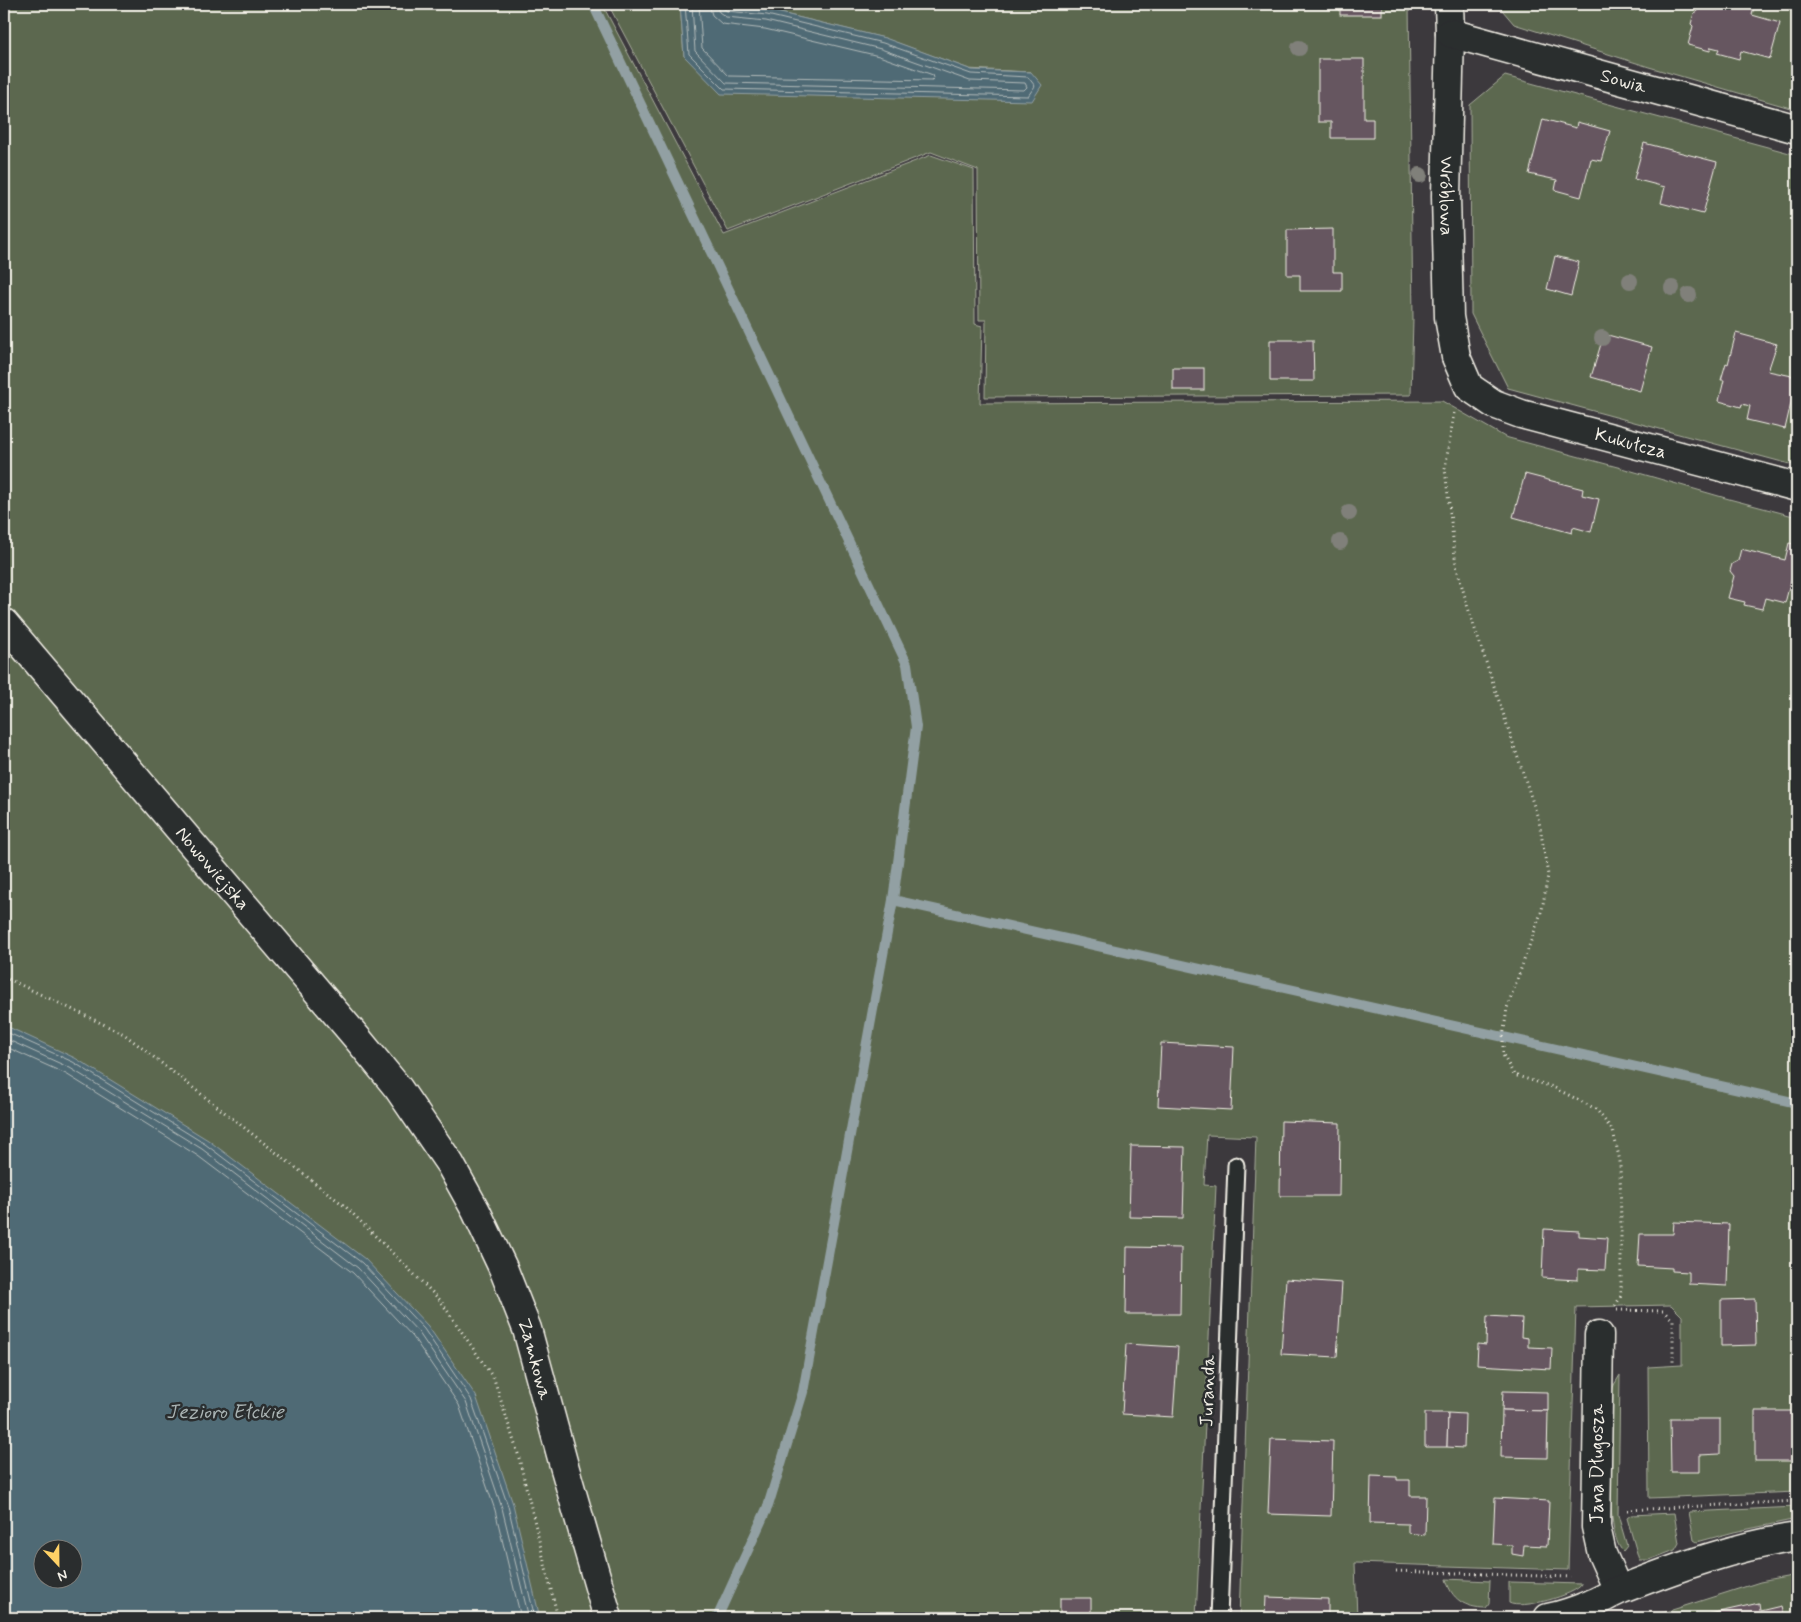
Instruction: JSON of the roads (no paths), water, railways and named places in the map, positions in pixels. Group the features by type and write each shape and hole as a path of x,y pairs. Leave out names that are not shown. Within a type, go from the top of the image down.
{"street":[{"name":"Wróblowa","path":"1448,4 1450,33 1446,196 1449,317 1456,357 1469,387"},
{"name":"Sowia","path":"1450,33 1797,129"},
{"name":"Kukułcza","path":"1469,387 1494,404 1522,414 1797,487"},
{"name":"Nowowiejska","path":"4,623 357,1038 420,1118"},
{"name":"Zamkowa","path":"420,1118 450,1164 476,1211 503,1268 527,1329 608,1618"},
{"name":"Jana Długosza","path":"1599,1335 1596,1527 1602,1554 1618,1590"},
{"path":"1548,1618 1592,1604 1618,1590 1664,1572 1741,1549 1797,1536"}],"lane":[{"name":"Juranda","path":"1219,1618 1236,1165"}],"water":[{"path":"680,4 703,4 768,10 885,38 972,70 1031,72 1042,85 1032,101 721,94 684,56"},
{"name":"Jezioro Ełckie","path":"4,1025 75,1058 208,1140 365,1259 428,1326 476,1396 513,1504 540,1618 4,1618"}],"waterway":[{"path":"593,4 907,664 916,727 893,900 803,1392 768,1506 717,1618"},
{"path":"893,900 1797,1103"}]}
